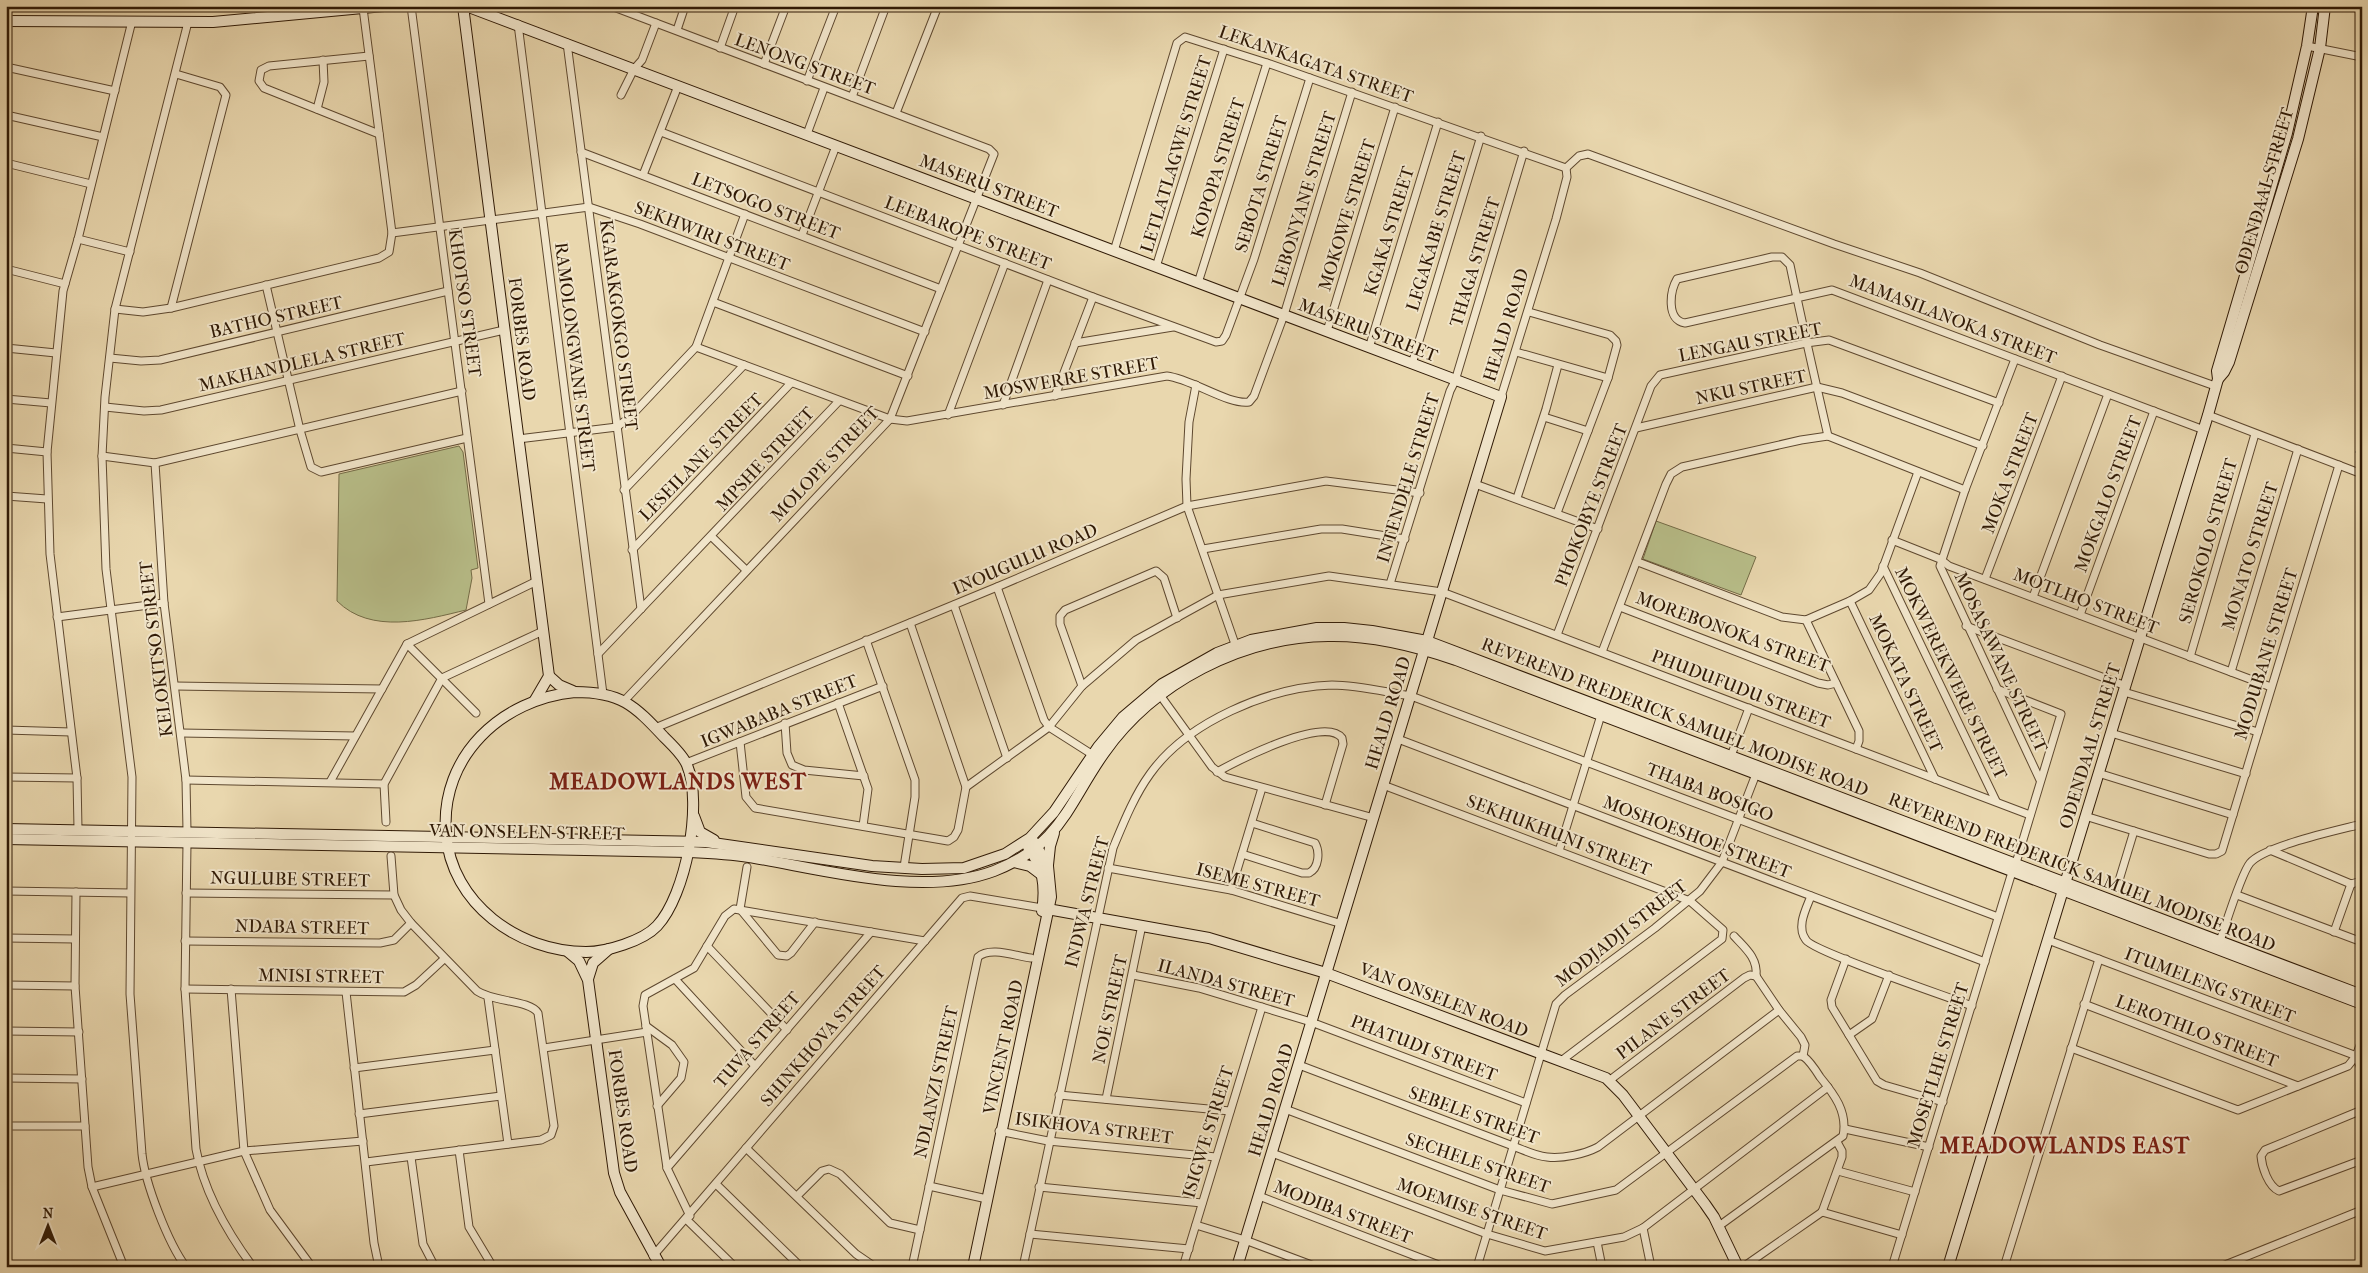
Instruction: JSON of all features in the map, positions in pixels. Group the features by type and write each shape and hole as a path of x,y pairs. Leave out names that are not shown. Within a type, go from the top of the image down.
{"street":[{"path":"6,21 213,22 384,6"},
{"name":"KHOTSO STREET","path":"411,6 489,604"},
{"name":"MASERU STREET","path":"465,6 518,24 634,70 1501,397"},
{"name":"FORBES ROAD","path":"465,6 490,221 549,676"},
{"name":"LENONG STREET","path":"611,6 989,149"},
{"path":"632,14 635,6"},
{"path":"676,30 685,6"},
{"path":"720,48 735,6"},
{"path":"764,64 786,6"},
{"path":"807,81 836,6"},
{"path":"852,97 886,6"},
{"path":"896,114 938,6"},
{"name":"ODENDAAL STREET","path":"1948,1267 2204,430 2218,366 2287,133 2307,46 2313,6"},
{"name":"ODENDAAL STREET","path":"2216,382 2229,362 2285,184 2320,48 2325,6"},
{"path":"115,309 143,312 171,308 383,257 390,248 392,233 363,8"},
{"path":"78,830 77,778 50,554 47,452 56,353 65,284 132,21"},
{"path":"186,1267 176,1250 145,1174 130,994 132,777 104,541 102,456 115,309 188,22"},
{"path":"621,95 643,57 656,23"},
{"name":"RAMOLONGWANE STREET","path":"518,24 603,694"},
{"name":"LEKANKAGATA STREET","path":"1114,251 1177,43 1182,38 1189,37 1267,62 1524,151 1566,168"},
{"name":"KGARAKGOKGO STREET","path":"568,43 624,490 641,610"},
{"path":"2307,46 2362,57"},
{"name":"LETLATLAGWE STREET","path":"1156,267 1224,49"},
{"path":"369,56 269,66 261,70 259,79 264,88 379,134"},
{"path":"317,109 324,82 323,60"},
{"name":"KOPOPA STREET","path":"1198,283 1267,62"},
{"path":"6,67 115,92"},
{"path":"171,308 226,95 220,87 176,74"},
{"name":"SEBOTA STREET","path":"1240,299 1310,78"},
{"path":"643,175 678,86"},
{"path":"807,134 824,88"},
{"name":"LEBONYANE STREET","path":"1284,315 1352,92"},
{"name":"MOKOWE STREET","path":"1327,331 1394,107"},
{"path":"6,115 103,137"},
{"name":"KGAKA STREET","path":"1368,348 1438,122"},
{"name":"LEEBAROPE STREET","path":"660,132 1213,341 1222,340 1230,326 1240,299"},
{"name":"LEGAKABE STREET","path":"1412,364 1481,136"},
{"path":"802,235 836,146"},
{"name":"MOLOPE STREET","path":"625,700 890,419 994,156 993,151 989,149"},
{"name":"THAGA STREET","path":"1455,381 1524,151"},
{"name":"LETSOGO STREET","path":"581,152 941,289"},
{"path":"1566,168 1579,156 1588,154 1834,244 1920,273 2076,336 2216,382"},
{"path":"6,163 91,184"},
{"name":"HEALD ROAD","path":"1237,1267 1501,397 1529,312 1567,178 1566,168"},
{"name":"SEKHWIRI STREET","path":"392,233 588,208 607,212 925,332"},
{"path":"518,439 617,427 630,416 696,347 745,214"},
{"path":"78,239 130,252"},
{"name":"MAMASILANOKA STREET","path":"1797,299 1790,266 1782,257 1680,277 1675,283 1672,300 1673,314 1678,321 1685,323 1797,299 1826,290 1836,291 2204,430"},
{"path":"948,415 1005,263"},
{"path":"6,269 65,284"},
{"path":"1002,405 1048,280"},
{"path":"266,285 300,430 311,467 321,472 467,438"},
{"name":"BATHO STREET","path":"110,358 152,361 277,333 448,291"},
{"path":"1056,396 1093,297"},
{"path":"1797,299 1828,436"},
{"path":"712,302 908,376"},
{"path":"1529,312 1614,338 1617,349 1608,378 1557,513"},
{"name":"MOSWERRE STREET","path":"696,347 791,384 890,419 920,420 1167,376 1238,401 1249,402 1252,400 1284,315"},
{"path":"1075,343 1174,326"},
{"name":"MAKHANDLELA STREET","path":"105,407 144,411 161,410 504,330"},
{"name":"LENGAU STREET","path":"1652,386 1657,377 1664,374 1824,340 1836,341 1999,404"},
{"path":"6,348 56,353"},
{"path":"1516,352 1608,378"},
{"name":"MOSASAWANE STREET","path":"2015,359 1940,559 1942,574 2040,780"},
{"path":"624,490 744,365"},
{"path":"1517,498 1544,417 1558,365"},
{"name":"MOKA STREET","path":"1985,579 2062,376"},
{"name":"INTENDELE STREET","path":"1390,584 1420,493 1450,391 1455,381"},
{"name":"LESEILANE STREET","path":"632,550 791,384"},
{"path":"1196,385 1189,422 1186,479 1187,506 1235,644"},
{"name":"PHOKOBYE STREET","path":"1557,635 1652,386"},
{"name":"NKU STREET","path":"1636,428 1817,387 1836,391 1983,446"},
{"path":"102,456 155,463 462,391"},
{"path":"2032,597 2108,394"},
{"path":"6,399 51,403"},
{"name":"MPSHE STREET","path":"598,654 712,537 839,401"},
{"name":"MOKGALO STREET","path":"2080,615 2154,411"},
{"path":"2208,415 2362,474"},
{"path":"1544,417 1588,431"},
{"name":"SEROKOLO STREET","path":"2190,657 2255,434"},
{"path":"1602,652 1638,562 1666,484 1675,470 1690,464 1828,436 1965,490"},
{"path":"6,448 47,452"},
{"name":"MONATO STREET","path":"2230,672 2298,449"},
{"name":"KELOKITSO STREET","path":"155,463 164,603 186,780 187,831"},
{"name":"MODUBANE STREET","path":"2134,831 2209,854 2216,854 2222,851 2339,465"},
{"name":"MOKWEREKWERE STREET","path":"1918,472 1883,566 1996,801"},
{"name":"INOUGULU ROAD","path":"656,728 866,640 997,588 1187,506 1326,481 1420,493"},
{"path":"1475,484 1598,529"},
{"path":"6,496 47,499"},
{"path":"1203,549 1321,529 1342,529 1405,539"},
{"path":"712,537 746,570"},
{"name":"MOTLHO STREET","path":"1892,540 1940,559 1949,566 2271,687"},
{"path":"1638,562 1782,617 1806,620 1850,601 1872,588 1883,566"},
{"path":"1082,686 1060,624 1060,616 1065,610 1156,571 1162,574 1177,618"},
{"name":"PHUDUFUDU STREET","path":"966,787 1049,727 1082,686 1131,643 1218,595 1321,576 1442,592 2030,815"},
{"path":"330,782 407,644 537,581"},
{"path":"997,588 1038,704 1049,727 1093,755"},
{"name":"MOKATA STREET","path":"1850,601 1935,779"},
{"path":"57,617 164,603"},
{"path":"954,605 1007,758"},
{"name":"MOREBONOKA STREET","path":"1620,607 1818,683 1828,685 1836,683"},
{"path":"1806,620 1858,731 1859,741 1856,750"},
{"path":"740,742 746,793 751,805 808,818 908,835 948,841 954,837 958,830 966,787 910,622"},
{"path":"1966,626 2125,689 2258,732"},
{"name":"REVEREND FREDERICK SAMUEL MODISE ROAD","path":"1031,844 1093,755 1123,717 1147,696 1187,669 1235,644 1317,628 1344,628 1426,645 1731,756 2014,868"},
{"path":"386,822 384,784 442,678 543,631"},
{"name":"REVEREND FREDERICK SAMUEL MODISE ROAD","path":"1031,844 1056,830 1113,740 1126,725 1160,695 1188,677 1232,654 1248,648 1295,639 1330,636 1426,645 1756,774 2220,941 2362,995"},
{"path":"866,640 915,780 915,797 904,868"},
{"path":"407,644 476,713"},
{"path":"535,700 549,676 559,685 575,692"},
{"name":"INDWA STREET","path":"1023,1267 1048,1141 1108,868 1120,831 1150,774 1189,735 1250,702 1275,694 1332,685 1411,696"},
{"path":"175,686 382,689"},
{"name":"IGWABABA STREET","path":"686,763 883,686"},
{"name":"MOSASAWANE STREET","path":"1996,688 2061,714 2060,723 2040,780 2014,868"},
{"path":"684,875 693,811 690,773 686,763 656,728 625,700 603,694 575,692 535,700 501,717 486,730 471,748 450,790 446,836 457,873 464,887 496,923 529,942 586,952 610,948 641,936 657,926 671,903 684,875 698,858 710,853"},
{"path":"1160,695 1217,772 1225,777 1374,818"},
{"name":"THABA BOSIGO","path":"1411,696 1998,917"},
{"path":"838,703 868,789 863,826"},
{"path":"1731,756 1749,708"},
{"path":"1559,851 1601,715"},
{"path":"786,723 787,753 792,765 804,770 864,776"},
{"path":"6,730 71,732"},
{"path":"1217,772 1280,742 1324,732 1336,733 1342,738 1343,744 1325,805"},
{"path":"181,733 355,736"},
{"path":"2111,733 2246,774"},
{"name":"MOSHOESHOE STREET","path":"1398,739 1985,962"},
{"path":"2098,773 2233,815"},
{"name":"MODJADJI STREET","path":"1477,1267 1541,1054 1560,1000 1690,901 1722,862 1756,774"},
{"path":"6,777 77,778"},
{"path":"186,780 384,784"},
{"name":"SEKHUKHUNI STREET","path":"1384,785 1690,901 1723,930 1722,939 1561,1061"},
{"path":"1231,890 1262,788"},
{"path":"693,811 700,832 708,838 720,842"},
{"path":"2085,816 2134,831 2117,887"},
{"path":"1242,854 1306,874 1313,871 1316,862 1318,855 1317,846 1309,840 1252,823"},
{"path":"2220,941 2249,864 2270,850 2362,824"},
{"name":"VAN ONSELEN STREET","path":"6,829 78,830 187,843 448,847 689,846 720,842 826,859 904,868 964,868 1031,844"},
{"path":"1014,862 1046,871 1050,846 1056,830"},
{"name":"VAN ONSELEN STREET","path":"6,839 131,835 187,831 446,836 689,846 710,853 888,880 962,879 984,874 1014,862 1031,844"},
{"path":"187,843 185,989 195,1143 198,1162 224,1227 253,1267"},
{"name":"VINCENT ROAD","path":"1000,1131 1022,1020 1031,958 1052,889 1046,871 1031,844"},
{"path":"2270,850 2351,884 2362,881"},
{"path":"366,1162 541,1140 551,1135 554,1131 544,1048 536,1009 524,1004 488,998 477,992 444,959 401,910 394,895 391,856"},
{"path":"747,867 740,909 775,952 783,956 791,954 815,922"},
{"name":"ISEME STREET","path":"1108,868 1231,890 1342,924"},
{"name":"MOSETLHE STREET","path":"1892,1267 2014,868"},
{"path":"2334,932 2351,884"},
{"name":"REVEREND FREDERICK SAMUEL MODISE ROAD","path":"2064,886 2362,1004"},
{"path":"6,891 130,893"},
{"path":"76,892 75,986 85,1126 92,1187 124,1267"},
{"name":"NGULUBE STREET","path":"186,893 394,895"},
{"path":"2237,895 2362,942"},
{"path":"1811,896 1803,919 1805,939 1812,945 1972,1006"},
{"name":"SHINKHOVA STREET","path":"653,1256 956,904 966,897 1046,909"},
{"path":"734,1267 688,1217 667,1168 643,1006 645,994 694,968 725,916 731,910 740,909 925,941"},
{"name":"VINCENT ROAD","path":"971,1267 1046,909"},
{"name":"VAN ONSELEN ROAD","path":"1046,909 1209,938 1326,973 1610,1080"},
{"name":"NDABA STREET","path":"185,941 380,943 394,940 411,923"},
{"name":"NOE STREET","path":"1106,1098 1142,925"},
{"name":"TUVA STREET","path":"667,1168 871,932"},
{"path":"1719,1226 1837,1142 1843,1136 1845,1129 1838,1100 1803,1056 1805,1045 1801,1037 1779,1010 1756,976 1755,964 1751,955 1734,936"},
{"path":"6,938 75,939"},
{"name":"ITUMELENG STREET","path":"2048,940 2359,1057"},
{"path":"707,946 787,1030"},
{"path":"588,980 593,963 610,948"},
{"name":"FORBES ROAD","path":"566,950 579,961 588,980 614,1173 620,1192 660,1267"},
{"name":"NDLANZI STREET","path":"912,1267 978,957 992,952 1031,958"},
{"name":"MNISI STREET","path":"185,989 395,993 410,990 444,959"},
{"path":"1846,959 1831,1004 1848,1035 1880,1084 1943,1102"},
{"path":"2004,1267 2099,959"},
{"name":"ILANDA STREET","path":"1133,975 1200,988 1311,1022"},
{"name":"PILANE STREET","path":"1610,1080 1744,978 1750,975 1756,976"},
{"path":"1848,1035 1872,1019 1890,975"},
{"path":"675,979 754,1066"},
{"path":"6,985 75,986"},
{"path":"231,989 244,1151 270,1210 312,1267"},
{"path":"346,992 374,1243 380,1267"},
{"path":"488,998 508,1144"},
{"name":"LEROTHLO STREET","path":"2084,1004 2298,1086"},
{"name":"ISIGWE STREET","path":"1183,1267 1262,1007"},
{"name":"SEBELE STREET","path":"1298,1065 1546,1157 1587,1152 1598,1147 1779,1010"},
{"name":"PHATUDI STREET","path":"1311,1022 1526,1103"},
{"path":"544,1048 646,1029 672,1045 684,1062 681,1078 657,1106"},
{"path":"6,1031 79,1032"},
{"path":"2362,1040 2359,1057 2362,1070"},
{"path":"2072,1048 2234,1110 2243,1110 2348,1066 2359,1057"},
{"path":"354,1068 494,1050"},
{"name":"SECHELE STREET","path":"1285,1109 1500,1190 1548,1204 1616,1190 1797,1056 1803,1056"},
{"path":"6,1078 82,1080"},
{"path":"1610,1080 1693,1188 1719,1226 1738,1267"},
{"name":"MOEMISE STREET","path":"1272,1153 1487,1234 1544,1251 1624,1237 1643,1228 1693,1188 1828,1087"},
{"path":"1059,1095 1230,1111"},
{"path":"359,1114 501,1096"},
{"path":"2362,1110 2265,1150 2261,1156 2263,1167 2271,1185 2278,1192 2362,1160"},
{"path":"6,1126 85,1126"},
{"path":"1845,1129 1929,1147"},
{"name":"ISIKHOVA STREET","path":"1000,1131 1048,1141 1216,1157"},
{"path":"92,1187 244,1151 363,1142"},
{"path":"1743,1267 1822,1212 1842,1157 1842,1151 1837,1142"},
{"path":"746,1148 856,1254 875,1267"},
{"path":"459,1150 469,1227 493,1267"},
{"path":"411,1157 423,1244 435,1267"},
{"path":"797,1196 822,1171 829,1169 840,1174 890,1222 920,1230"},
{"path":"1838,1171 1915,1192"},
{"path":"716,1184 801,1267"},
{"path":"929,1186 986,1199"},
{"path":"1039,1187 1202,1203"},
{"name":"MODIBA STREET","path":"1259,1196 1444,1267"},
{"path":"2220,1267 2362,1210"},
{"path":"1822,1212 1902,1235"},
{"path":"1196,1225 1245,1240 1317,1267"},
{"path":"1643,1228 1651,1267"},
{"path":"1030,1234 1189,1249"},
{"path":"1597,1242 1602,1267"},
{"path":"1828,1267 1843,1267"}],"green space":[{"path":"459,446 463,452 478,568 471,570 472,578 466,610 433,618 399,622 366,618 351,612 337,601 339,474"},
{"path":"1656,521 1756,557 1741,595 1643,559"}],"waterway":[{"path":"2356,452 2362,448"}],"district":[{"name":"MEADOWLANDS WEST","path":"678,781"},
{"name":"MEADOWLANDS EAST","path":"2065,1145"}]}
